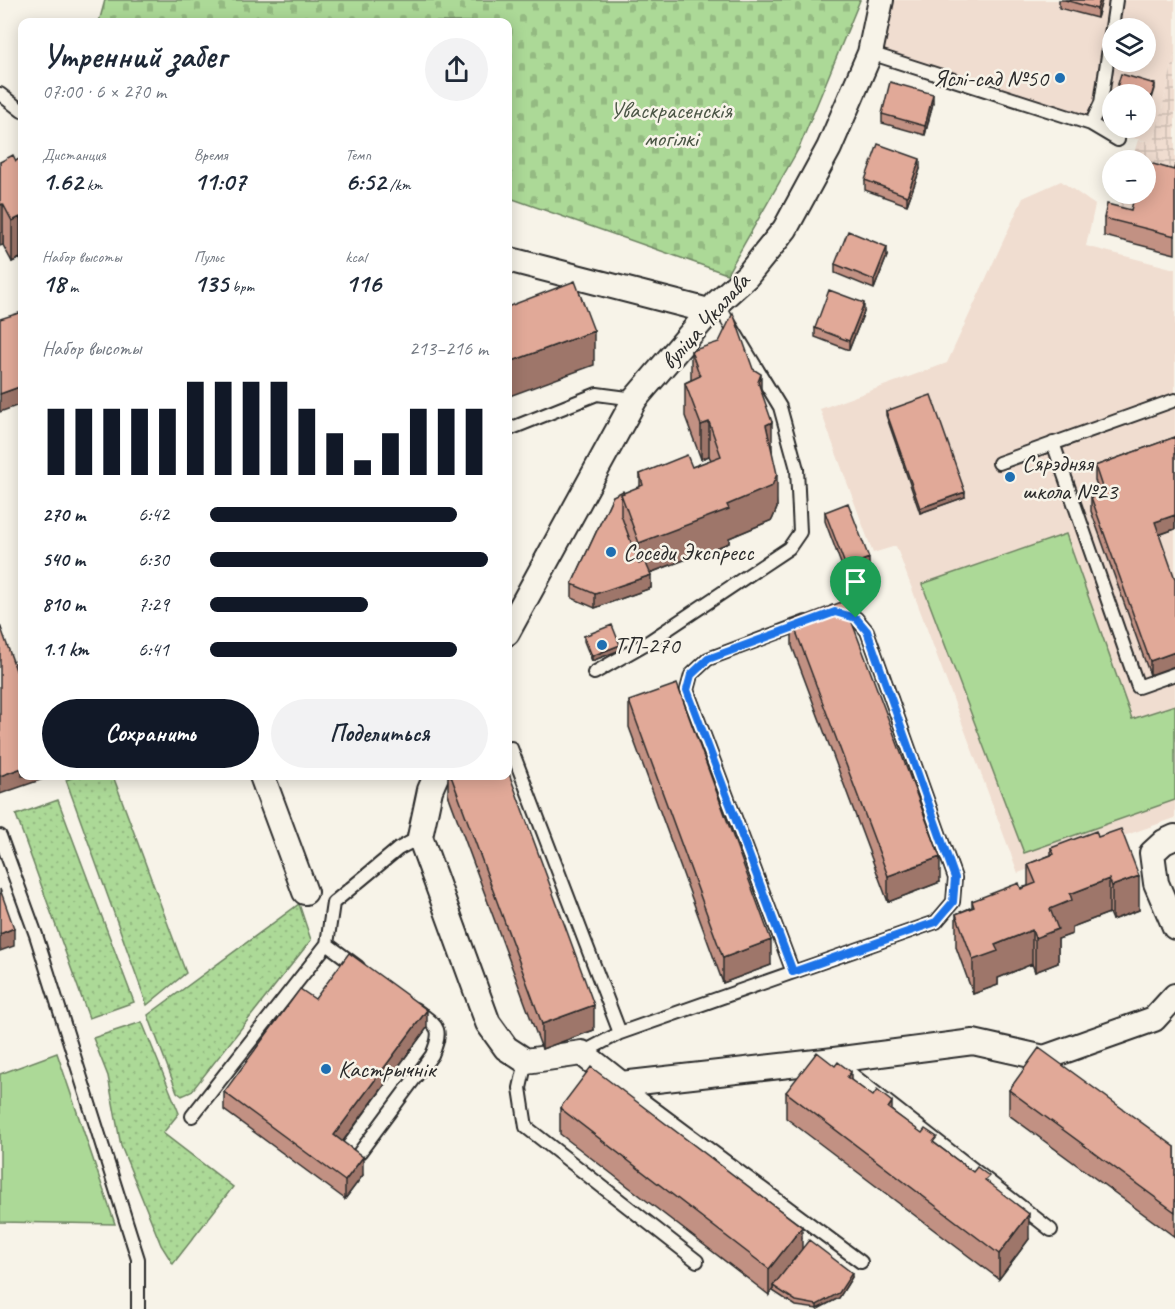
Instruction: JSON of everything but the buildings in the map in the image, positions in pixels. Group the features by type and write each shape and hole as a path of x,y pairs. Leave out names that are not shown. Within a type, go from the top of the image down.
{"street":[{"name":"вуліца Чкалава","path":"512,624 635,399 713,307 747,276 784,229 829,148 870,53 881,0"},
{"path":"512,260 713,307"},
{"path":"263,780 305,892"},
{"path":"434,780 429,790 420,837 488,1023 506,1048 526,1061 582,1053 621,1083 973,1042 1049,1061 1154,1019 1175,996"},
{"path":"1175,837 1164,842 1152,853 1156,883 1175,927"}],"lane":[{"path":"1091,124 1101,103 1116,0"},
{"path":"870,53 1091,124 1118,140"},
{"path":"0,94 18,108"},
{"path":"594,673 650,641 789,548 801,532 797,469 780,407 713,307"},
{"path":"512,428 597,394 635,399"},
{"path":"999,464 1175,400"},
{"path":"1053,443 1138,687 1175,674"},
{"path":"582,1053 620,1033 936,922 953,902 955,878 867,631 856,618 835,612 708,659 691,675 687,690 793,972"},
{"path":"512,751 620,1033"},
{"path":"0,836 36,935 138,1259 138,1309"},
{"path":"192,1116 327,944 333,903 398,849 420,837"},
{"path":"327,944 373,978"},
{"path":"360,1152 432,1055 440,1037 436,1025 400,998"},
{"path":"834,1060 1051,1230"},
{"path":"526,1061 520,1088 526,1127 697,1261"},
{"path":"621,1083 861,1262"}],"shaded area":[{"name":"Яслі-сад №50","path":"893,0 1175,0 1175,53 1156,134 1156,84 1102,84 1102,130 882,56"},
{"path":"1175,53 1175,254 1104,236 1107,222 1119,204 1156,204 1156,150 1135,150 1138,140 1154,142"},
{"name":"Яслі-сад №50","path":"1133,138 1155,138 1154,143"},
{"name":"Сярэдняя школа №23","path":"1061,181 1095,205 1086,246 1175,269 1175,818 1018,873 896,546 873,553 820,409 947,363 1023,198"}],"green space":[{"name":"Уваскрасенскія могілкі","path":"105,0 860,0 799,148 727,274 512,199 512,18 100,18"},
{"path":"1066,534 1132,719 1175,705 1175,800 1024,853 922,584"},
{"path":"66,780 114,780 186,973 147,1005"},
{"path":"58,800 134,1002 89,1018 16,815"},
{"path":"299,904 311,940 191,1092 182,1096 177,1092 148,1015"},
{"path":"142,1022 179,1113 163,1133 233,1187 173,1264 161,1245 121,1146 108,1076 93,1038"},
{"path":"57,1053 115,1224 0,1222 0,1074"}],"place":[{"name":"Яслі-сад №50","path":"1060,78"},
{"name":"Сярэдняя школа №23","path":"1010,477"},
{"name":"Соседи Экспресс","path":"611,552"},
{"name":"ТП-270","path":"602,645"},
{"name":"Кастрычнік","path":"326,1069"}],"route":[{"path":"835,612 856,618 867,631 955,878 953,902 936,922 793,972 687,690 691,675 708,659 835,612"}]}
